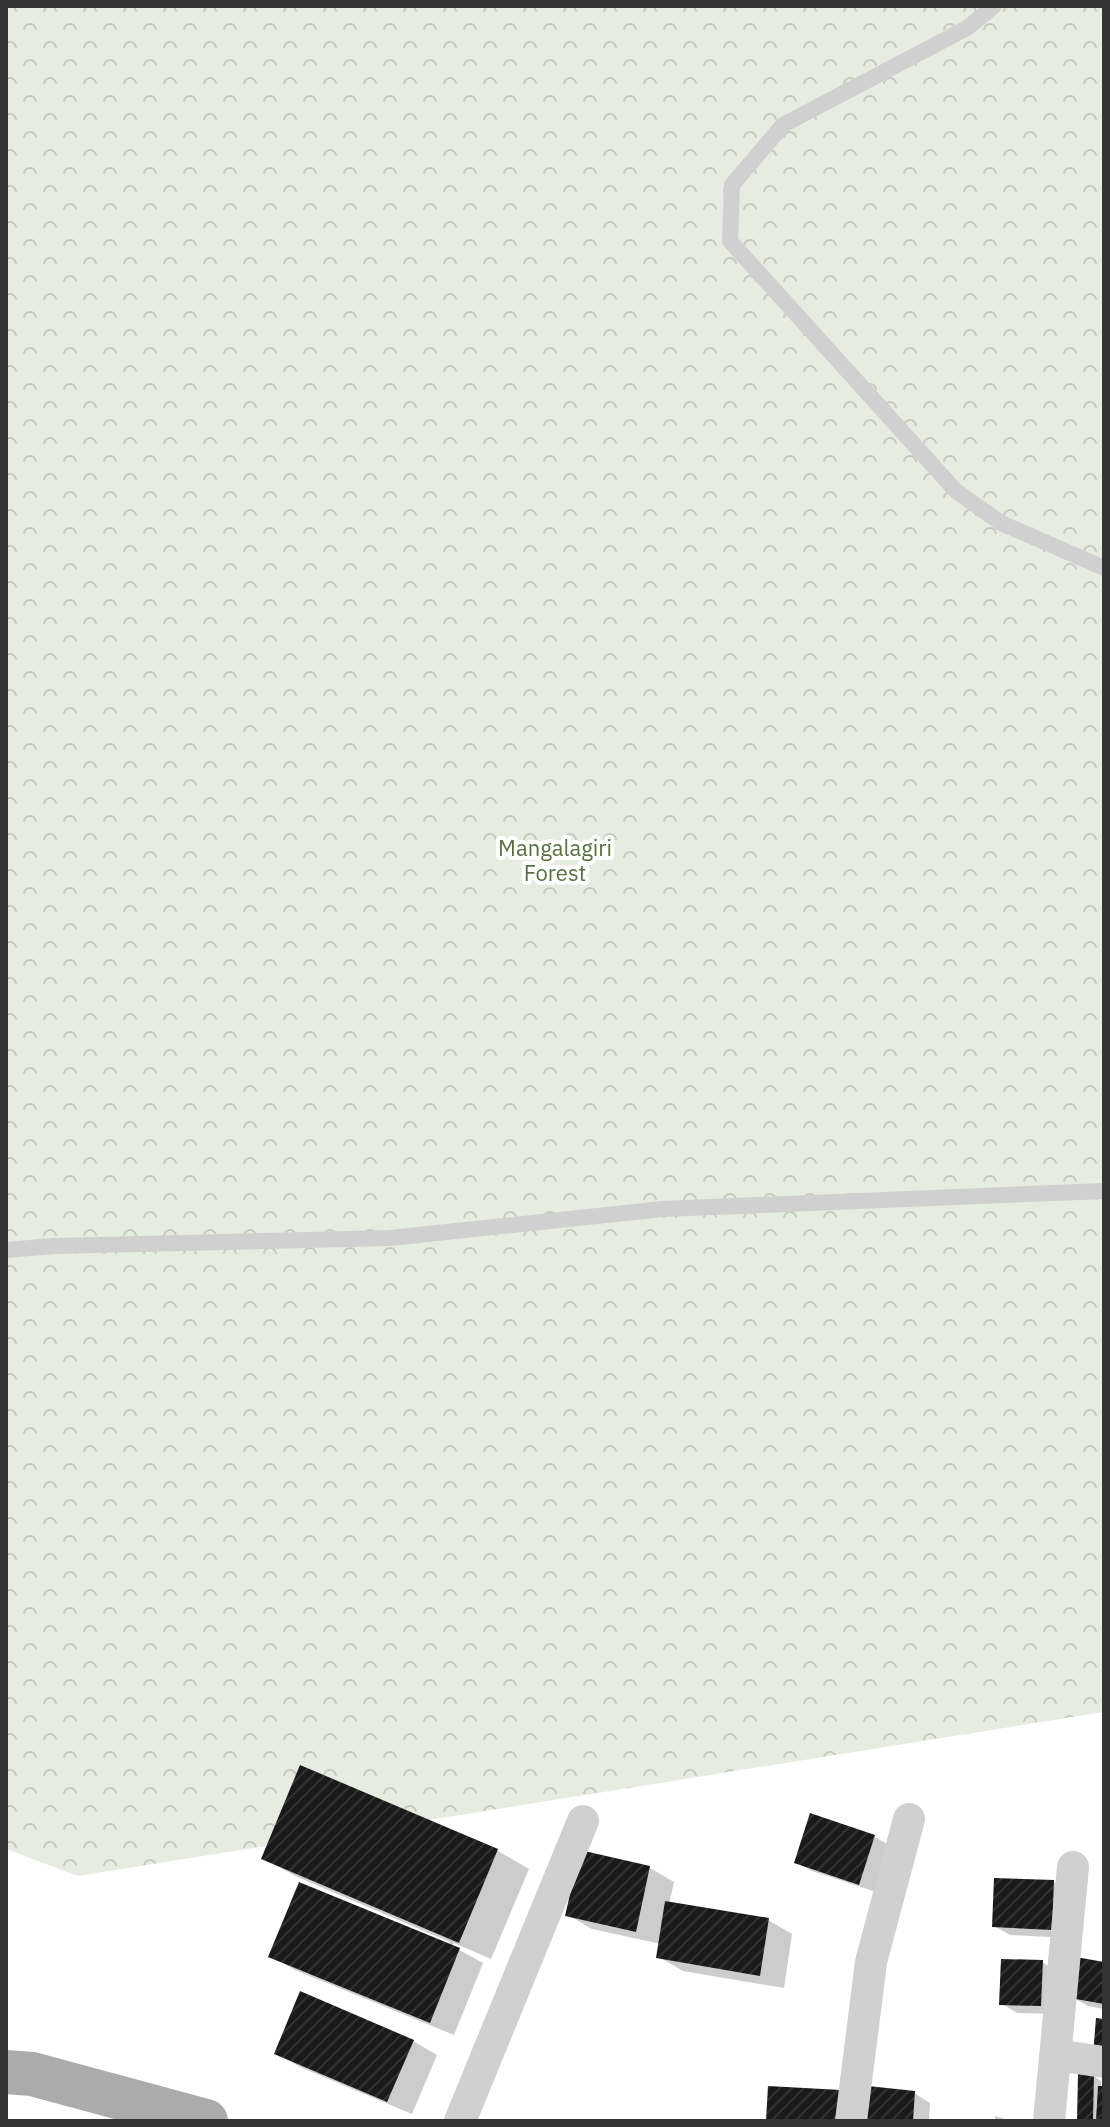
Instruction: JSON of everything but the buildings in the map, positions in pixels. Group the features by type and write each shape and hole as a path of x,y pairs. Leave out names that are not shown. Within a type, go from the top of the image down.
{"main road":[{"path":"6,2072 32,2074 206,2121"}],"street":[{"path":"851,2121 871,1962 909,1819"},
{"path":"460,2121 583,1821"},
{"path":"1049,2121 1073,1867"},
{"path":"1056,2055 1104,2062"}],"lane":[{"path":"994,6 967,28 783,125 732,185 730,241 956,491 1001,523 1104,568"},
{"path":"6,1250 54,1246 390,1238 663,1209 1104,1191"}],"green space":[{"name":"Mangalagiri Forest","path":"6,6 1104,6 1104,1712 78,1876 6,1849"}]}
